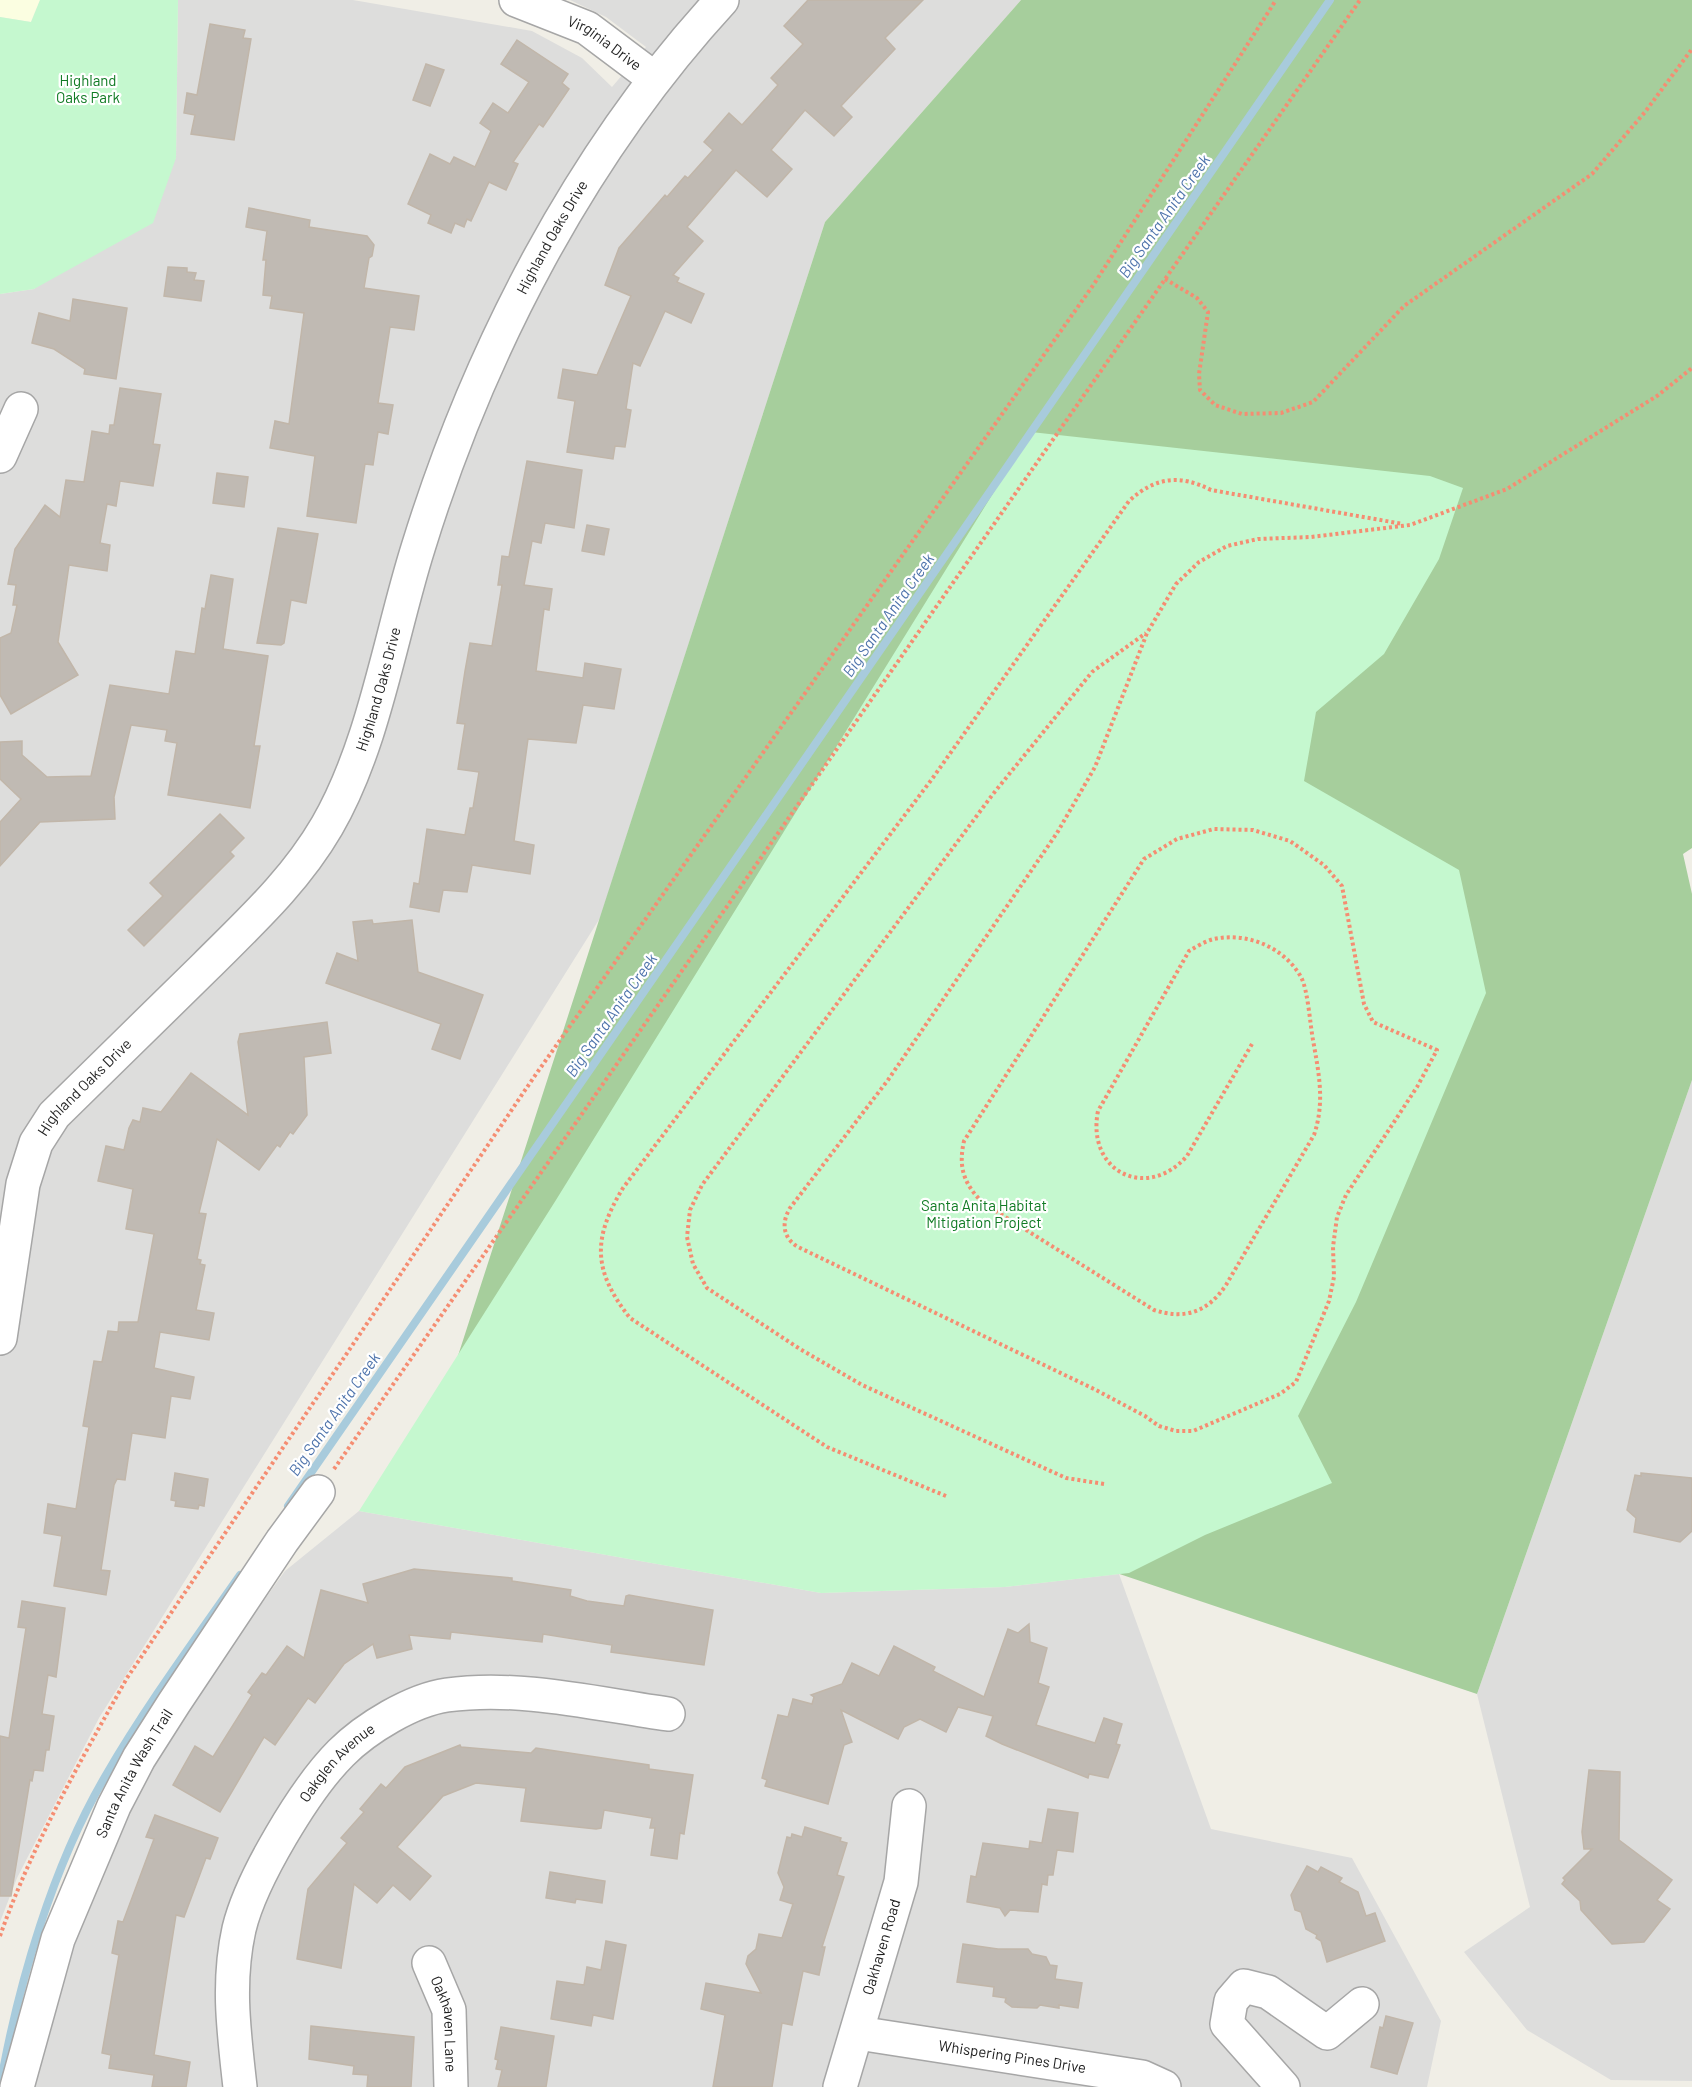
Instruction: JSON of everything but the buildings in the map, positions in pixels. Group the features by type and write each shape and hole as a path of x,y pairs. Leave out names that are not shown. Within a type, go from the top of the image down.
{"street":[{"name":"Virginia Drive","path":"516,0 587,28 656,79"},
{"name":"Highland Oaks Drive","path":"0,1338 7,1256 28,1165 36,1143 54,1115 257,918 297,873 329,823 370,719 418,547 453,449 489,359 533,269 576,196 656,79 722,0"},
{"path":"0,456 21,409"},
{"name":"Santa Anita Wash Trail","path":"17,2087 58,1939 114,1806 139,1758 174,1703 282,1541 318,1492"},
{"name":"Oakglen Avenue","path":"240,2087 230,1997 240,1928 265,1864 301,1805 341,1753 387,1716 446,1695 518,1693 668,1714"},
{"name":"Oakhaven Road","path":"840,2087 858,2033 901,1882 909,1806"},
{"name":"Oakhaven Lane","path":"429,1963 449,2010 451,2087"},
{"path":"1283,2087 1227,2024 1231,2001 1244,1986 1268,1992 1327,2033 1362,2004"},
{"name":"Whispering Pines Drive","path":"858,2033 1142,2077 1164,2087"}],"path":[{"path":"0,1936 16,1892 73,1774 128,1678 534,1077 1094,284 1276,0"},
{"path":"318,1492 1360,0"},
{"path":"1165,279 1197,298 1208,312 1199,374 1200,390 1215,405 1242,414 1281,413 1313,402 1404,306 1592,174 1645,112 1692,49"},
{"path":"1252,1044 1187,1156 1177,1168 1162,1176 1146,1179 1130,1177 1115,1169 1104,1158 1097,1143 1095,1127 1098,1111 1189,951 1212,940 1238,937 1264,943 1286,957 1302,978 1322,1093 1321,1115 1314,1135 1226,1285 1217,1299 1203,1310 1187,1315 1170,1315 1154,1310 983,1203 971,1191 962,1176 960,1158 964,1141 973,1126 1144,859 1178,839 1214,829 1253,830 1290,841 1324,865 1342,886 1364,1004 1373,1022 1437,1050 1417,1087 1346,1195 1337,1217 1333,1247 1334,1277 1329,1301 1301,1373 1289,1389 1209,1424 1184,1431 1159,1426 1094,1389 798,1247 787,1237 784,1222 790,1208 888,1080 1057,833 1095,767 1147,633 1176,584 1199,562 1227,546 1258,539 1311,537 1410,525 1507,489 1657,396 1692,368"},
{"path":"946,1496 827,1447 630,1318 612,1296 602,1269 600,1240 608,1212 630,1179 932,779 1129,501 1143,489 1159,481 1177,478 1195,481 1211,490 1410,525"},
{"path":"1104,1484 1065,1478 862,1385 800,1350 707,1288 693,1264 687,1237 690,1210 702,1185 993,794 1092,672 1147,633"}],"shaded area":[{"path":"0,0 40,0 31,22 0,17"},
{"path":"178,0 353,0 532,31 582,58 612,87 646,47 606,17 570,0 1021,0 825,222 600,918 99,1718 17,1878 0,1922 0,294 34,289 176,158"},
{"path":"1692,1080 1692,2081 1611,2080 1527,2030 1464,1952 1530,1907 1477,1694"},
{"path":"359,1511 821,1593 1005,1587 1119,1574 1211,1829 1352,1858 1441,2021 1427,2087 33,2087 59,1985 110,1838 192,1701 285,1571"}],"green space":[{"name":"Highland Oaks Park","path":"40,0 178,0 176,158 153,223 34,289 0,294 0,17 31,22"},
{"path":"1021,0 1692,0 1692,848 1683,854 1692,894 1692,1080 1477,1694 1060,1554 410,1504 825,222"},
{"name":"Santa Anita Habitat Mitigation Project","path":"1031,432 1430,476 1463,488 1439,559 1384,654 1316,712 1304,781 1459,870 1486,993 1356,1302 1298,1416 1332,1483 1205,1535 1129,1573 1005,1587 821,1593 359,1511 556,1200"}],"waterway":[{"name":"Big Santa Anita Creek","path":"288,1506 1330,0"},
{"name":"Big Santa Anita Creek","path":"0,2087 27,1967 54,1886 87,1810 137,1724 240,1575"}]}
